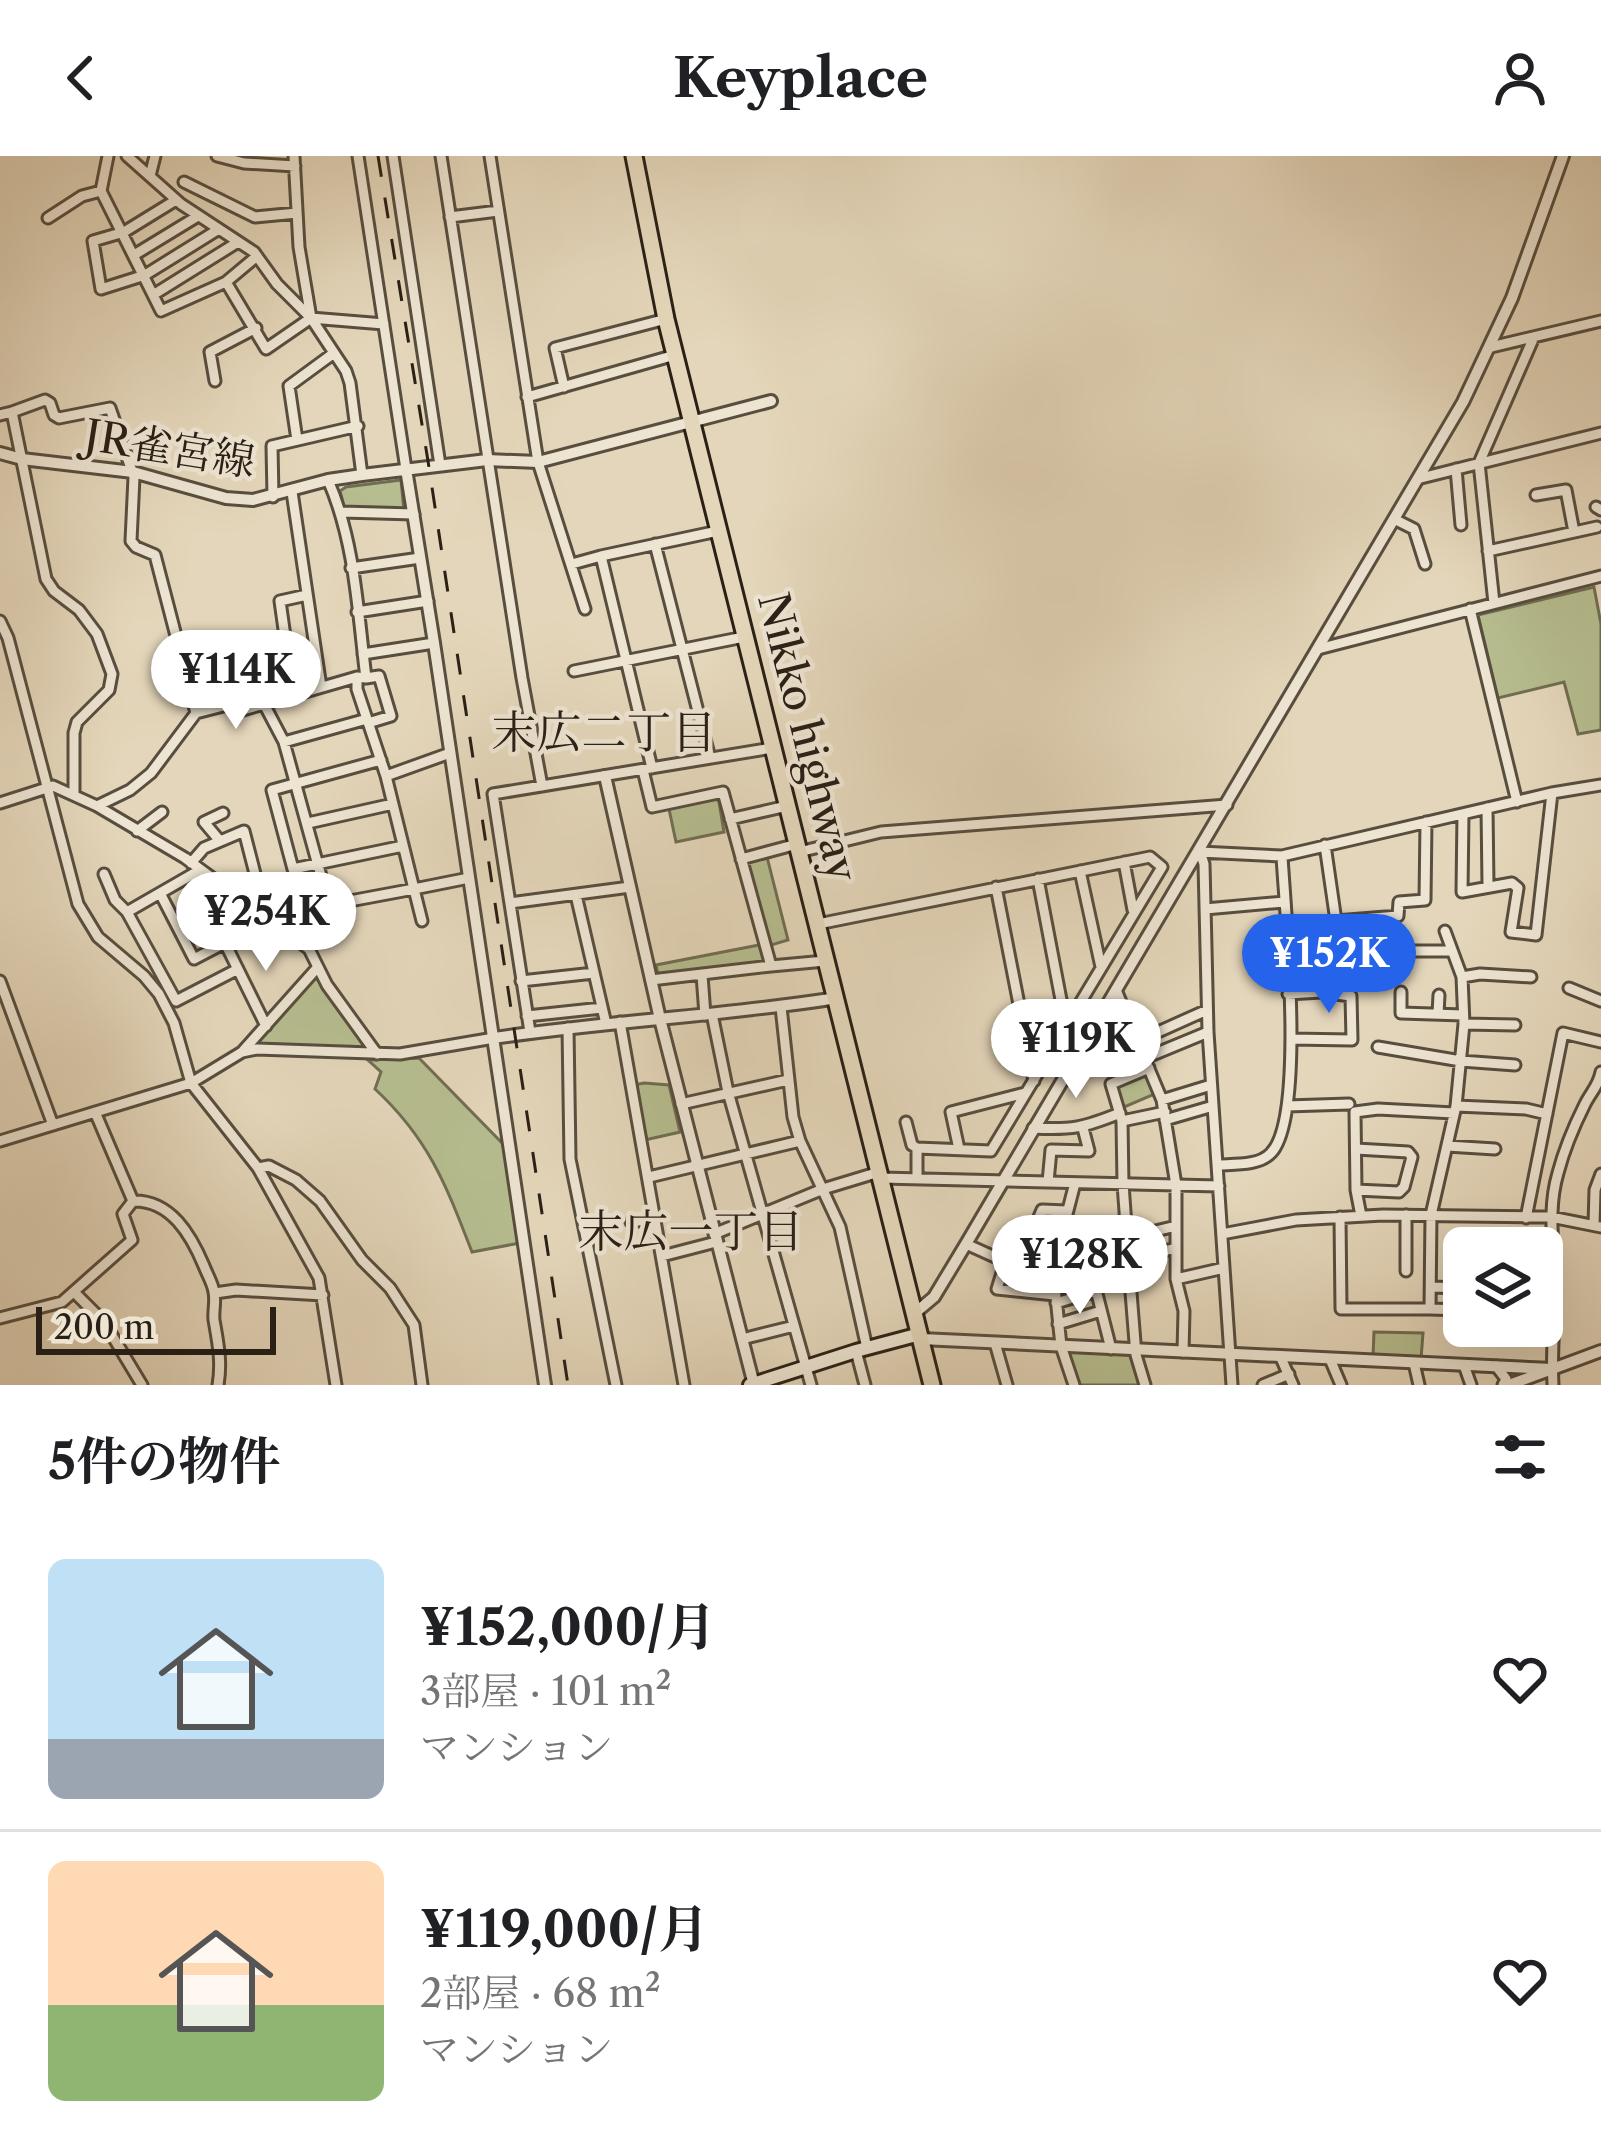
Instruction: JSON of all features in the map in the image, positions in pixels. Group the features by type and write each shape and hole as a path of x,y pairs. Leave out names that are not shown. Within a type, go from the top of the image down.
{"highway":[{"name":"Nikko highway","path":"634,156 666,319 932,1385"}],"main road":[{"path":"752,1384 862,1349 920,1337"}],"street":[{"path":"108,156 101,191 161,311 226,282 256,256"},
{"path":"150,176 154,156"},
{"path":"217,156 294,161 298,248 311,317"},
{"path":"358,156 545,1385"},
{"path":"393,156 440,465"},
{"path":"441,156 521,678 542,786"},
{"path":"490,156 538,462 585,608"},
{"path":"915,1313 934,1297 1421,478 1491,347 1562,156"},
{"path":"134,159 176,200 256,256 311,317 350,382 362,475"},
{"path":"184,182 255,218 297,213"},
{"path":"48,218 82,196 101,191"},
{"path":"176,200 124,232 93,241 101,289 145,275 215,228 224,202"},
{"path":"451,217 498,211"},
{"path":"134,256 198,216"},
{"path":"153,295 238,242"},
{"path":"226,282 266,349 311,317 384,324"},
{"path":"564,387 555,348 666,319"},
{"path":"1491,347 1601,321"},
{"path":"215,381 210,352 256,328"},
{"path":"1494,603 1479,464 1534,337"},
{"path":"296,440 289,386 334,353"},
{"path":"527,397 675,356"},
{"path":"74,795 77,722 109,690 112,674 97,634 80,610 46,580 22,459 6,414 45,400 59,418 110,408 134,472 131,541 154,555 196,713"},
{"name":"JR雀宮線","path":"0,453 134,472 226,498 253,500 328,481 406,469 487,460 538,462 771,400"},
{"path":"273,497 272,446 358,426"},
{"path":"1421,478 1601,434"},
{"path":"1456,470 1461,525"},
{"path":"328,481 342,512 363,654 357,689 386,776 422,921"},
{"path":"1536,495 1565,490 1574,532"},
{"path":"292,492 321,687"},
{"path":"342,512 414,514"},
{"path":"1396,520 1414,529 1425,564"},
{"path":"1488,551 1597,526"},
{"path":"572,564 718,532"},
{"path":"655,544 710,758"},
{"path":"601,556 648,769 652,807 723,792 771,966"},
{"path":"351,568 420,558"},
{"path":"1318,649 1601,576"},
{"path":"308,595 280,601 290,665 317,661"},
{"path":"357,612 428,601"},
{"path":"1470,609 1517,802"},
{"path":"0,622 78,904 98,937 154,987 174,1023 191,1082 258,1168 319,1278 336,1385"},
{"path":"574,671 745,637"},
{"path":"363,654 434,643"},
{"path":"97,806 151,773 196,713 235,703 242,710 379,676 391,716 284,742"},
{"path":"264,704 284,742 329,905"},
{"path":"530,1033 494,794 772,748"},
{"path":"386,776 449,754"},
{"path":"381,760 272,790 293,869 404,846"},
{"path":"604,776 752,1384"},
{"path":"1200,852 1282,856 1601,785"},
{"path":"0,802 53,786 97,806 195,866 309,949 376,1054"},
{"path":"1463,814 1462,892 1512,883 1517,888 1511,932 1536,934 1552,793"},
{"path":"308,823 393,803"},
{"path":"741,860 881,832 1227,805"},
{"path":"730,819 787,806"},
{"path":"1487,808 1488,885"},
{"path":"137,831 161,812"},
{"path":"220,841 204,822 223,813"},
{"path":"1325,845 1336,921 1398,916 1399,902 1425,900 1426,822"},
{"path":"127,912 195,866 204,848 244,831 264,917 261,924 194,959 160,893"},
{"path":"1200,852 1232,1385"},
{"path":"1218,1166 1261,1161 1271,1153 1279,1142 1287,1106 1291,1039 1282,856"},
{"path":"818,924 1150,857 1162,867 992,1150"},
{"path":"1124,862 1134,911"},
{"path":"1080,871 1101,967"},
{"path":"104,874 176,1001 238,969"},
{"path":"264,917 470,878"},
{"path":"1038,879 1066,1026"},
{"path":"510,903 630,887"},
{"path":"996,887 1034,1081"},
{"path":"576,895 606,1024"},
{"path":"1205,909 1284,902"},
{"path":"1430,1310 1431,1215 1455,1110 1464,1020 1462,977 1444,931"},
{"path":"225,943 266,1026"},
{"path":"1286,954 1362,946"},
{"path":"1403,951 1452,951"},
{"path":"651,980 827,961"},
{"path":"0,1141 191,1082 242,1052 317,968"},
{"path":"520,981 594,973"},
{"path":"702,975 728,1093 811,1385"},
{"path":"1462,977 1531,977"},
{"path":"0,981 53,1125"},
{"path":"1569,988 1601,1000"},
{"path":"1116,990 1162,1100 1175,1185 1176,1280 1184,1311 1184,1352"},
{"path":"1401,992 1401,1012 1515,1025"},
{"path":"1288,994 1352,996 1352,1040 1291,1039"},
{"path":"1438,1014 1439,995"},
{"path":"242,1052 400,1054 568,1028 837,998"},
{"path":"782,1007 788,1080 800,1141 840,1227 865,1385"},
{"path":"526,1016 602,1008"},
{"path":"1145,1385 1136,1350 1121,1117 1111,1084 1129,1076 1143,1054 1207,1010"},
{"path":"620,1022 684,1385"},
{"path":"568,1028 570,1159 616,1385"},
{"path":"1129,1076 1121,1057 1208,1032"},
{"path":"1526,1218 1563,1033 1601,1042"},
{"path":"1378,1048 1514,1065"},
{"path":"1552,1227 1558,1174 1588,1097 1600,1079"},
{"path":"681,1104 788,1080"},
{"path":"1162,1100 1211,1084"},
{"path":"959,1149 951,1112 1027,1092"},
{"path":"1287,1106 1349,1104"},
{"path":"1033,1128 1068,1130 1121,1117 1165,1116 1213,1106"},
{"path":"1361,1216 1355,1112 1526,1109 1547,1114"},
{"path":"95,1112 133,1201"},
{"path":"906,1122 916,1148 992,1150 1014,1163"},
{"path":"1048,1182 1051,1150 1089,1151 1083,1128"},
{"path":"649,1177 800,1141"},
{"path":"1447,1146 1496,1150"},
{"path":"916,1148 917,1179"},
{"path":"1356,1149 1408,1151 1412,1157 1399,1192 1356,1190"},
{"path":"258,1168 269,1166 296,1180 320,1201 362,1260 390,1288 414,1325 422,1385"},
{"path":"1222,1234 1296,1220 1406,1215 1551,1217 1597,1226 1595,1190 1601,1174"},
{"path":"662,1256 715,1238 823,1189 880,1175 1219,1186"},
{"path":"1056,1385 1073,1383 1061,1346 1053,1268 1075,1183"},
{"path":"0,1318 48,1307 74,1292 131,1240 123,1214 133,1201"},
{"path":"133,1201 162,1207 196,1246 214,1292 218,1385"},
{"path":"1020,1262 1042,1210 1067,1211"},
{"path":"1406,1215 1406,1271"},
{"path":"1340,1217 1341,1309 1443,1310"},
{"path":"631,1222 656,1218"},
{"path":"1064,1223 1083,1234 1127,1245 1176,1248"},
{"path":"1084,1252 1127,1245 1176,1226"},
{"path":"966,1244 1006,1260 1130,1280"},
{"path":"1006,1260 997,1288 1056,1299 1096,1291"},
{"path":"1176,1280 1224,1268"},
{"path":"1092,1274 1111,1349"},
{"path":"1431,1288 1443,1288"},
{"path":"74,1292 104,1322 142,1385"},
{"path":"214,1292 323,1295"},
{"path":"1058,1324 1101,1311"},
{"path":"742,1339 794,1325"},
{"path":"920,1337 1552,1369"},
{"path":"995,1343 1007,1385"},
{"path":"1553,1347 1553,1385"},
{"path":"1496,1366 1504,1373 1506,1385 1601,1351"},
{"path":"1263,1385 1291,1380 1281,1358"},
{"path":"1330,1360 1341,1385"},
{"path":"1414,1363 1418,1385"},
{"path":"1464,1365 1471,1385"}],"green space":[{"path":"401,480 404,511 345,510 340,491 346,487"},
{"path":"1594,587 1601,624 1601,730 1578,734 1564,682 1498,698 1478,615"},
{"path":"716,798 724,832 676,842 669,809"},
{"path":"767,857 788,940 768,946 744,864"},
{"path":"759,945 762,963 658,975 656,965"},
{"path":"315,973 369,1049 253,1046"},
{"path":"419,1058 503,1144 520,1243 472,1252 423,1145 375,1089 381,1072 368,1060"},
{"path":"1148,1071 1157,1093 1122,1108 1115,1085"},
{"path":"634,1085 669,1085 680,1132 645,1140"},
{"path":"1374,1332 1423,1333 1421,1359 1373,1357"},
{"path":"1069,1352 1130,1355 1141,1385 1078,1385"}],"railway":[{"path":"378,156 568,1385"}],"district":[{"name":"末広二丁目","path":"604,732"},
{"name":"末広一丁目","path":"691,1231"}]}
